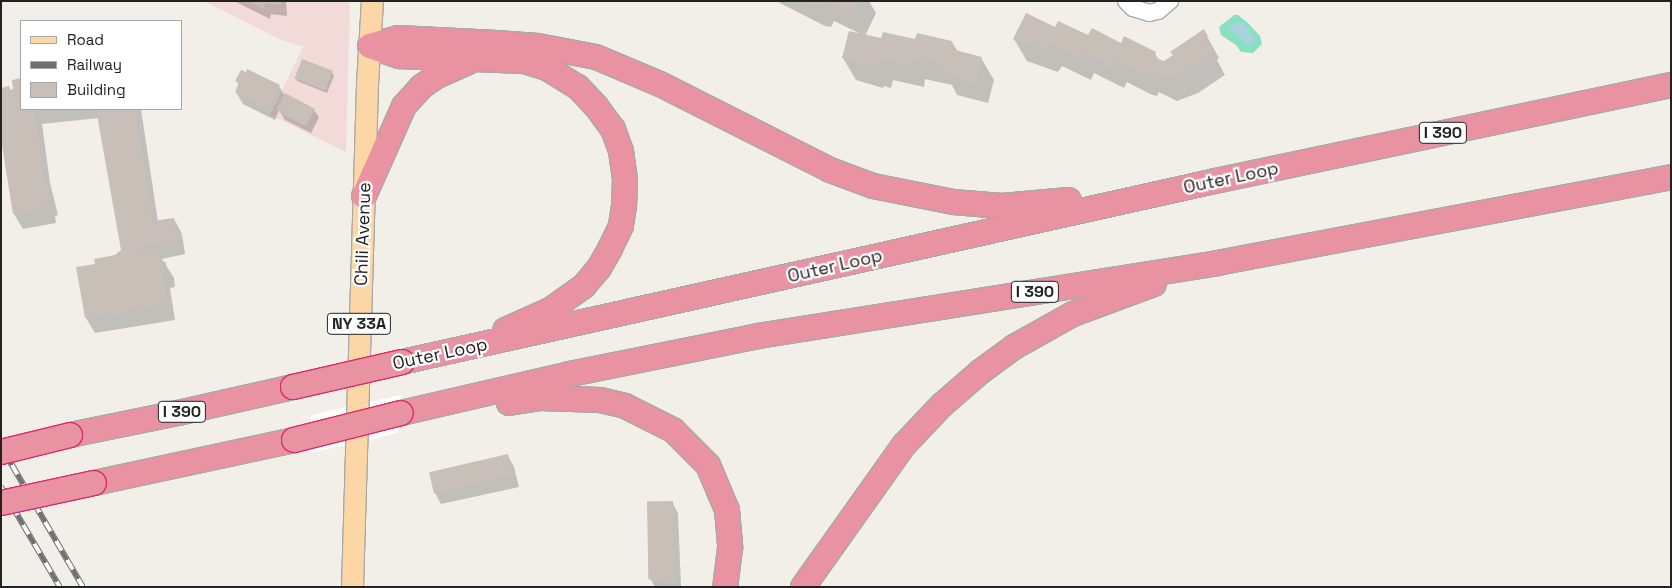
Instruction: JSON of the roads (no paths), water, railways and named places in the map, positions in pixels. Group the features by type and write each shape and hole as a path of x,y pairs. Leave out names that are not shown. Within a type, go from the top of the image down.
{"highway":[{"path":"370,46 398,38 538,46 596,57 660,84 830,170 873,186 953,202 1002,206 1048,203 1215,181"},
{"path":"370,46 399,56 524,61 547,68 578,87 596,106 613,129 621,151 625,179 624,206 621,226 599,268 589,280 550,310 511,325 480,345"},
{"path":"364,196 404,106 421,86 436,76 476,60"},
{"name":"Outer Loop","path":"1,452 70,434 178,414 402,362 1215,181 1671,85"},
{"name":"I 390","path":"1,503 294,440 570,374 758,336 1217,263 1671,178"},
{"path":"803,587 904,446 942,405 980,372 1014,347 1073,314 1217,263"},
{"path":"401,414 478,408 550,398 600,400 625,406 653,418 673,430 692,447 708,465 719,488 727,510 730,548 725,587"}],"main road":[{"name":"Chili Avenue","path":"352,587 372,1"}],"street":[{"path":"1126,1 1133,8 1149,13 1158,11 1170,1"}],"water":[{"path":"1243,22 1255,39 1255,42 1247,46 1240,37 1227,29 1236,23"}],"railway":[{"path":"1,446 83,587"},
{"path":"1,487 60,587"}]}
